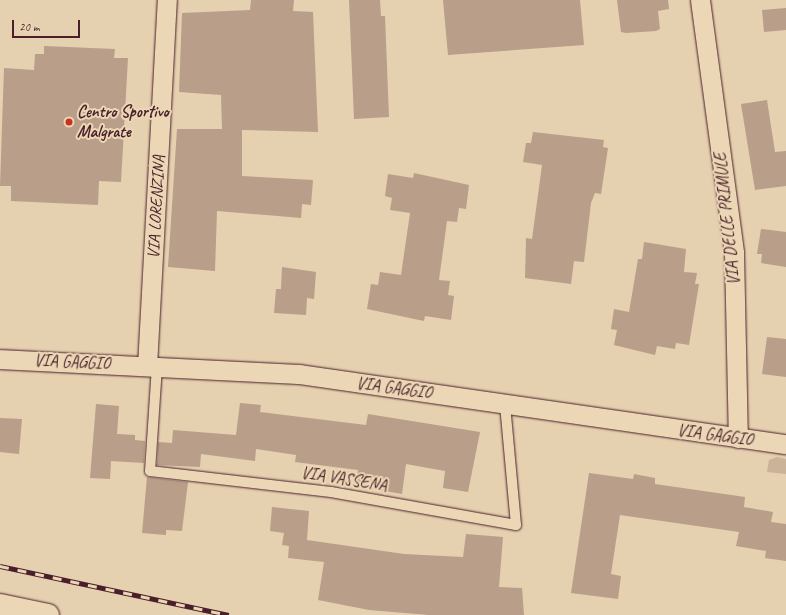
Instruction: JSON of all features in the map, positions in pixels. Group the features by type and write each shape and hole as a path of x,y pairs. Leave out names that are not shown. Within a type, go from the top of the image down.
{"main road":[{"path":"0,605 48,615"}],"street":[{"name":"VIA LORENZINA","path":"152,366 167,0"},
{"name":"VIA DELLE PRIMULE","path":"700,0 734,253 738,438"},
{"name":"VIA GAGGIO","path":"0,359 299,374 786,444"}],"lane":[{"name":"VIA VASSENA","path":"152,366 150,471 331,492 516,525 505,404"}],"shaded area":[{"path":"777,457 786,459 786,474 767,472 769,460"}],"building":[{"path":"251,0 294,0 293,11 313,12 318,132 242,130 242,176 313,180 311,205 302,204 301,218 217,211 215,271 168,267 177,129 222,129 221,95 179,92 182,13 250,10"},
{"path":"349,0 380,0 381,16 385,16 389,117 354,119"},
{"path":"443,0 580,0 584,45 448,55"},
{"path":"617,0 668,0 669,9 658,11 660,29 656,31 626,33 621,32"},
{"path":"786,8 786,30 764,32 762,10"},
{"name":"Centro Sportivo Malgrate","path":"44,46 115,49 114,58 128,58 121,182 99,181 98,205 11,201 11,186 0,186 4,68 34,70 35,54 44,54"},
{"path":"767,100 775,152 786,151 786,186 755,190 741,104"},
{"path":"533,132 604,140 603,147 608,148 601,194 595,193 591,203 584,262 574,261 571,284 525,278 526,238 532,239 542,165 523,162 526,143 531,143"},
{"path":"414,173 469,185 466,209 459,208 457,222 447,221 439,280 450,281 448,295 454,296 451,320 425,316 424,321 367,309 371,284 378,285 380,272 401,275 410,213 390,210 392,198 385,196 388,174 413,178"},
{"path":"761,229 786,232 786,267 761,263 762,254 757,254"},
{"path":"644,242 686,249 684,272 697,273 695,284 699,284 689,345 676,343 675,349 657,346 655,355 614,345 617,330 611,329 614,309 629,312 638,259 642,259"},
{"path":"282,267 316,272 314,299 307,298 306,315 274,313 276,289 281,289"},
{"path":"767,337 786,339 786,377 762,374"},
{"path":"240,403 261,405 260,412 366,425 368,414 480,432 468,492 443,488 445,471 406,464 402,494 356,486 358,470 295,462 296,455 256,449 255,461 201,454 200,467 157,465 158,442 172,443 173,430 236,435"},
{"path":"96,404 119,406 117,434 135,435 135,440 145,441 144,463 111,461 110,479 90,478"},
{"path":"0,418 22,419 19,454 0,452"},
{"path":"589,473 633,479 634,474 655,478 655,484 745,497 744,507 773,512 771,522 786,524 786,561 765,558 766,551 736,546 739,532 620,515 611,574 621,576 618,599 571,593"},
{"path":"147,477 188,482 182,531 166,530 166,535 142,533"},
{"path":"272,507 309,511 307,540 404,554 463,557 466,534 503,537 499,587 522,588 524,615 429,615 369,610 318,600 324,562 288,558 289,546 282,545 284,533 270,531"}],"railway":[{"path":"0,566 229,615"}],"place":[{"name":"Centro Sportivo Malgrate","path":"69,122"}]}
